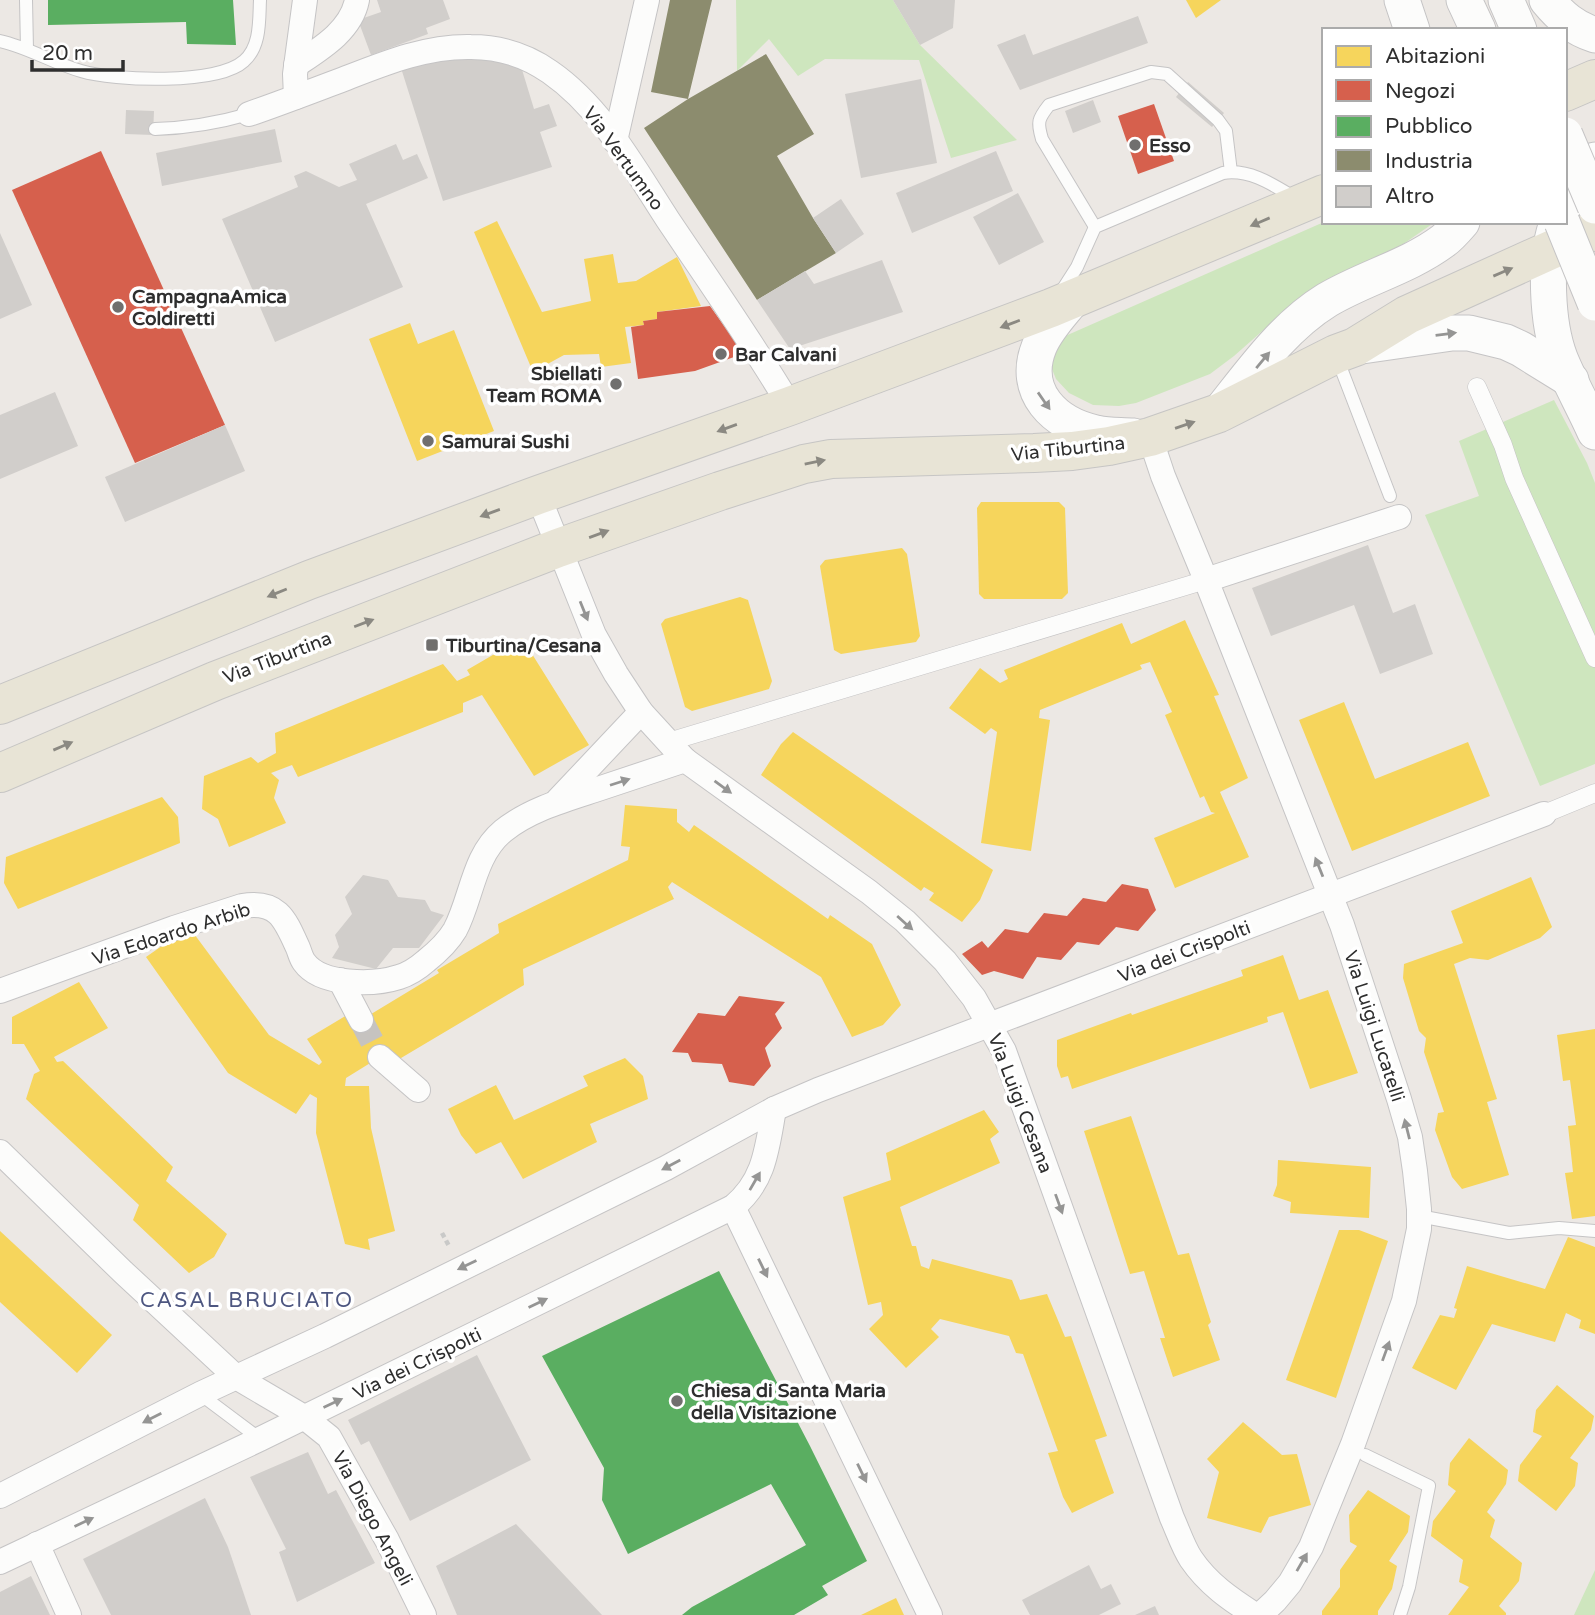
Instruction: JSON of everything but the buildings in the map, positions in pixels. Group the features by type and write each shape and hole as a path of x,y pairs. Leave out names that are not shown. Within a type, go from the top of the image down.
{"main road":[{"path":"1402,0 1411,28"},
{"path":"1464,0 1477,28"},
{"path":"1506,0 1518,28"},
{"path":"1542,28 1545,0"},
{"path":"1545,0 1573,26 1595,35"},
{"path":"1567,91 1595,79"},
{"path":"1567,140 1595,206"},
{"path":"1567,200 1595,160"},
{"path":"0,705 309,580 790,406 1062,303 1318,196"},
{"path":"1220,413 1267,354 1310,313 1349,289 1422,255 1445,240 1460,224"},
{"name":"Via Tiburtina","path":"0,773 215,681 558,548 804,464 831,459 1059,452 1150,437 1220,413 1345,351 1556,232 1595,230"},
{"path":"1556,232 1595,303"},
{"path":"1556,232 1549,299 1554,337 1560,358 1595,432"},
{"path":"1062,303 1035,356 1034,379 1039,396 1051,411 1081,428 1102,434 1150,437"},
{"path":"1345,351 1452,333 1469,333 1506,342 1571,380"}],"street":[{"path":"296,97 294,82 305,0"},
{"path":"296,65 338,33 354,12 357,0"},
{"path":"615,141 647,0"},
{"name":"Via Vertumno","path":"249,114 397,59 433,49 493,48 521,56 550,72 571,89 615,141 790,406"},
{"path":"1477,387 1503,445 1514,478 1595,658"},
{"name":"Via Luigi Lucatelli","path":"1150,437 1163,476 1331,895 1399,1099 1410,1137 1415,1171 1419,1216 1417,1245 1404,1301 1353,1444 1311,1547 1290,1583 1260,1615"},
{"path":"538,495 558,548"},
{"path":"667,742 1206,580 1395,506"},
{"name":"Via Luigi Cesana","path":"558,548 594,635 641,712 667,742 685,760 905,921 945,961 991,1025 1004,1051 1172,1518 1190,1557 1206,1579 1226,1597 1255,1615"},
{"name":"Via Edoardo Arbib","path":"555,803 641,712"},
{"name":"Via Edoardo Arbib","path":"0,991 174,928 254,904 275,909 287,922 303,962 321,975 349,982 399,977 412,972 429,959 453,933 478,867 502,832 555,803 685,760"},
{"name":"Via dei Crispolti","path":"0,1496 200,1394 325,1336 818,1090 1595,793"},
{"path":"340,980 361,1020"},
{"path":"380,1057 418,1090"},
{"name":"Via dei Crispolti","path":"0,1562 260,1439 733,1207 751,1189 759,1174 774,1110"},
{"name":"Via Diego Angeli","path":"0,1152 122,1272 236,1377 304,1417 329,1437 387,1541 424,1615"},
{"path":"733,1207 930,1615"},
{"path":"37,1544 69,1615"}],"lane":[{"path":"26,0 27,49"},
{"path":"0,41 80,71 121,78 223,73 244,61 255,46 260,0"},
{"path":"1095,227 1042,139 1038,128 1039,117 1049,105 1151,72 1167,74 1218,120 1226,131 1231,172"},
{"name":"Via Vertumno","path":"155,129 223,122 249,114"},
{"path":"1062,303 1095,227 1169,195 1231,172 1263,178 1318,196"},
{"path":"1345,351 1395,506"},
{"path":"1419,1216 1509,1233 1559,1228 1595,1231"},
{"path":"200,1394 260,1439"},
{"path":"1366,1455 1429,1486 1409,1587 1400,1615"}],"green space":[{"path":"736,0 893,0 920,45 1017,140 951,158 919,60 825,59 798,76 769,39 737,71"},
{"path":"1322,223 1432,224 1389,254 1301,297 1210,374 1136,403 1119,406 1093,405 1069,393 1056,379 1052,369 1052,360 1063,337"},
{"path":"1554,400 1595,483 1595,764 1540,786 1425,515 1479,496 1459,441"},
{"path":"1595,1570 1595,1615 1574,1615"}],"tunnel":[{"path":"361,1020 380,1057"}],"place":[{"name":"Esso","path":"1135,145"},
{"name":"CampagnaAmica Coldiretti","path":"118,307"},
{"name":"Bar Calvani","path":"721,354"},
{"name":"Sbiellati Team ROMA","path":"616,384"},
{"name":"Samurai Sushi","path":"428,441"},
{"name":"Tiburtina/Cesana","path":"432,645"},
{"name":"Chiesa di Santa Maria della Visitazione","path":"677,1401"}],"district":[{"name":"CASAL BRUCIATO","path":"247,1300"}]}
